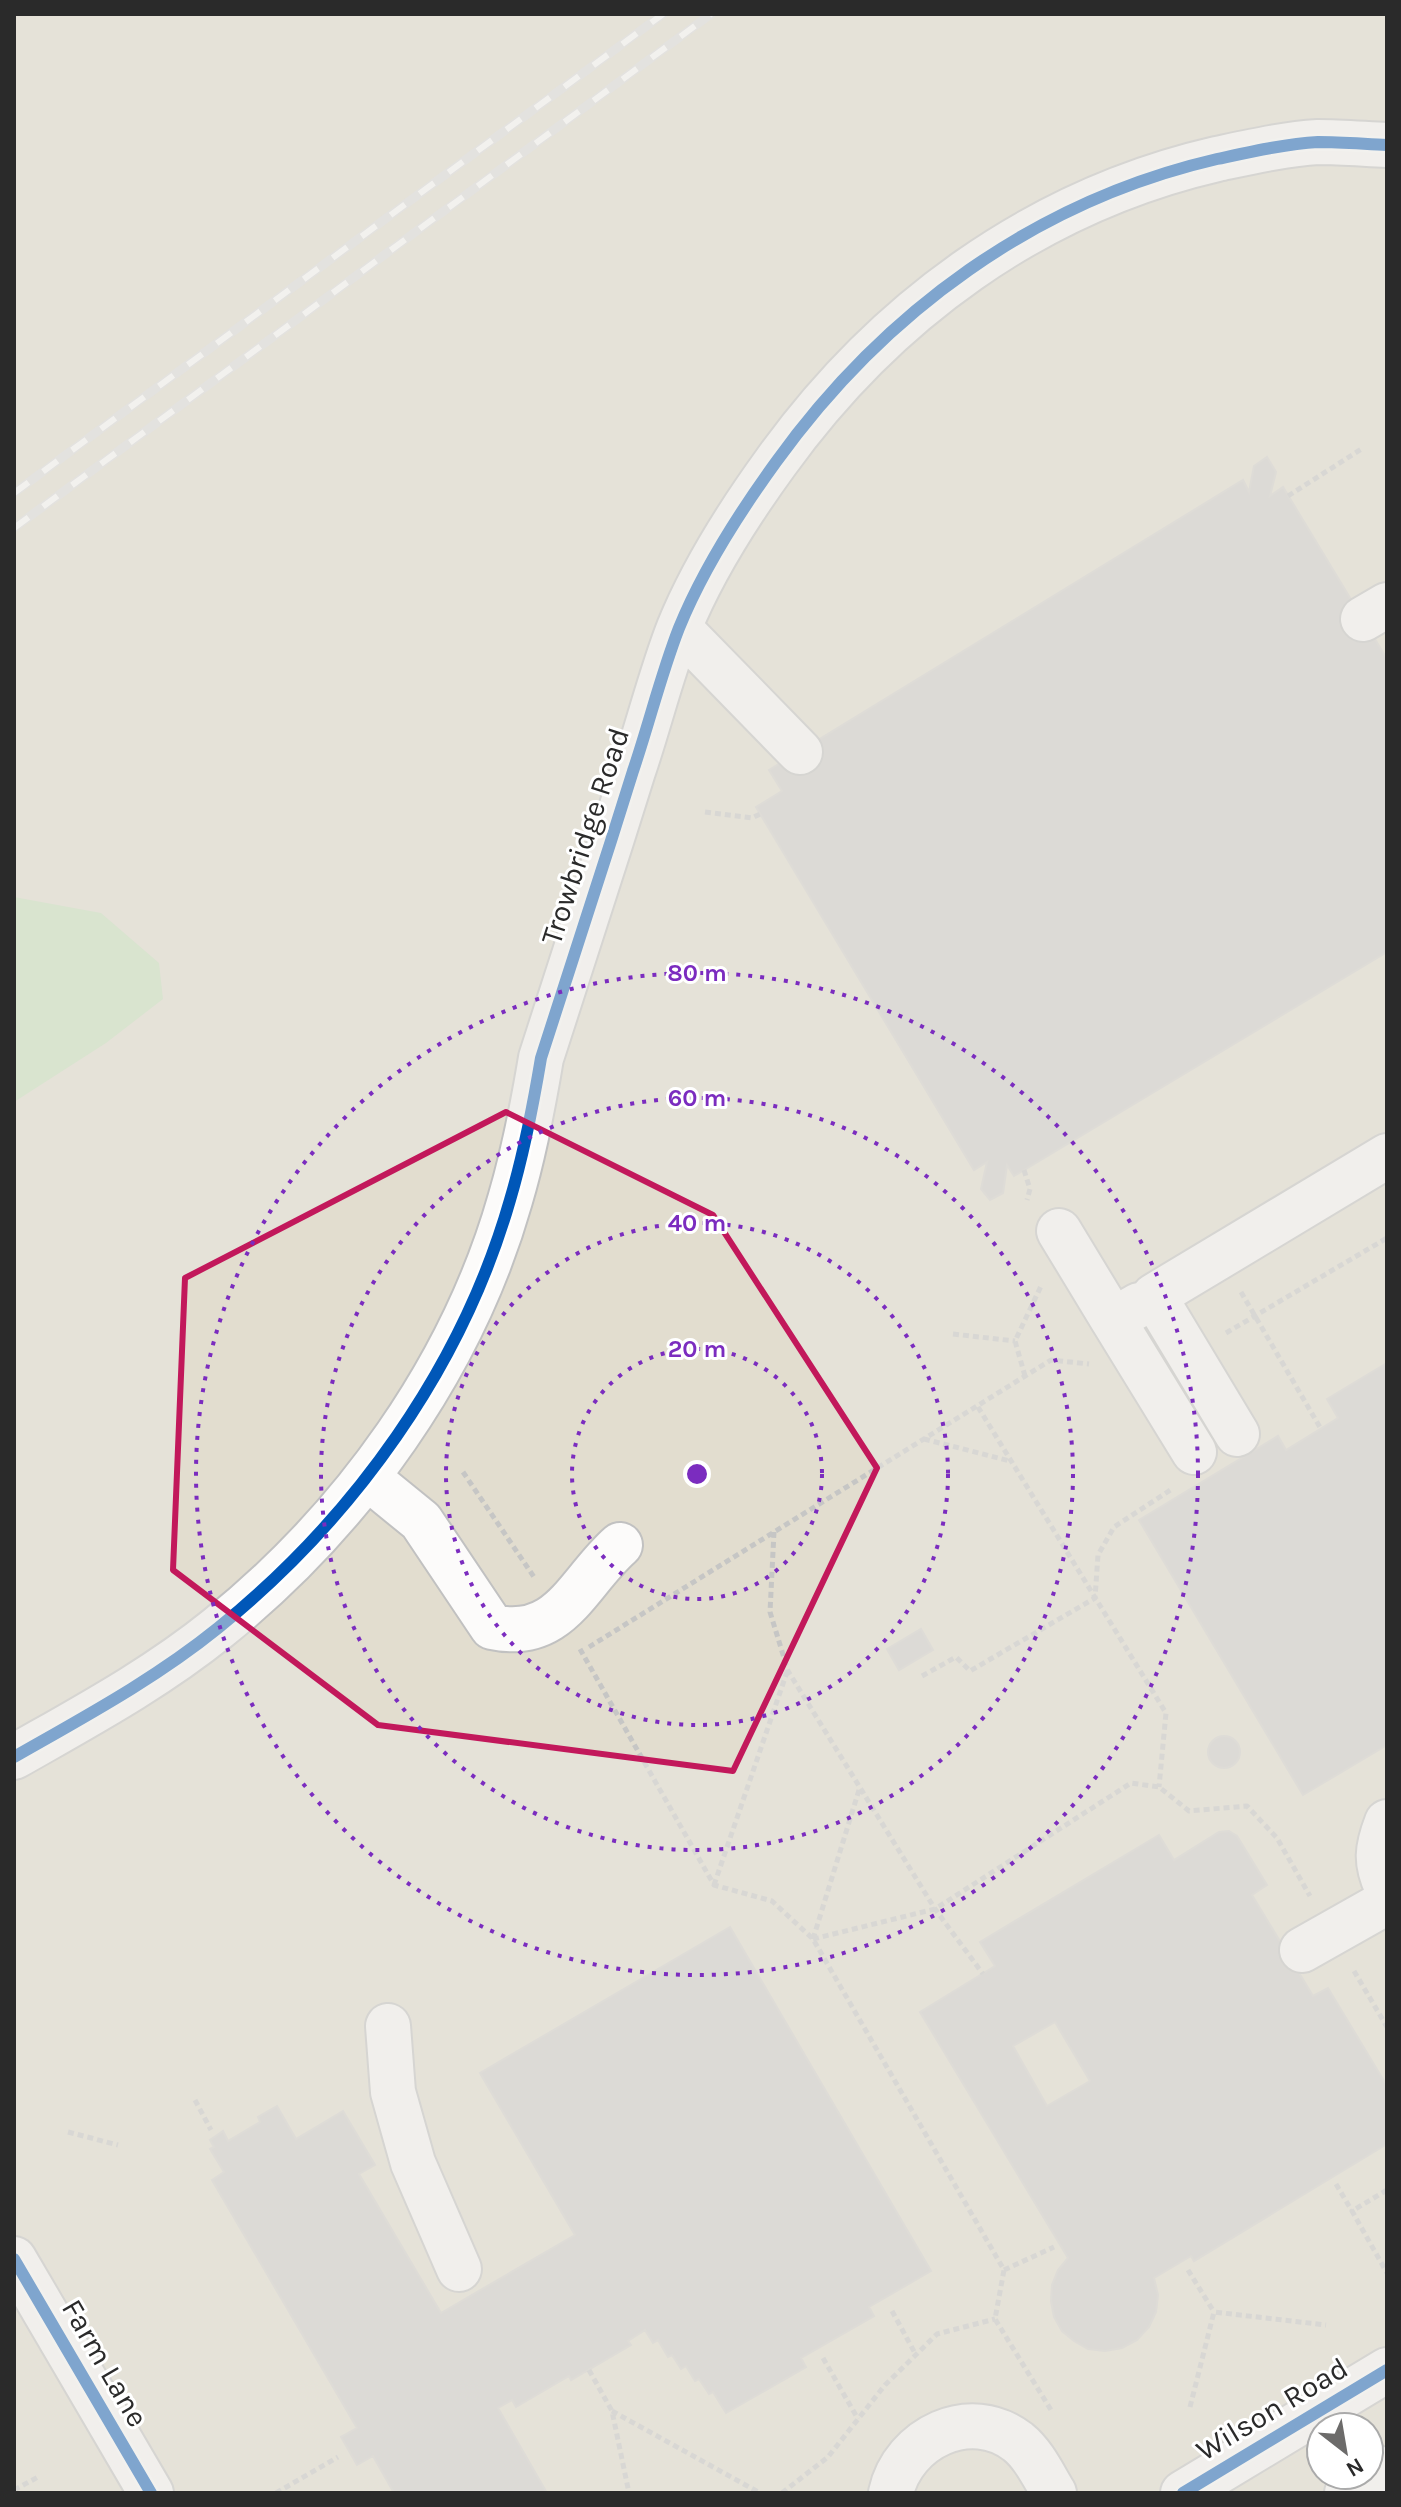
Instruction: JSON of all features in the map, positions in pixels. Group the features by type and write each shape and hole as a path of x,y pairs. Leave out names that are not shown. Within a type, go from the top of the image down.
{"street":[{"name":"Trowbridge Road","path":"14,1757 160,1671 217,1629 281,1573 321,1532 367,1477 428,1388 484,1273 517,1175 541,1058 679,628 713,559 753,494 806,421 891,330 943,286 1000,247 1060,214 1122,187 1185,166 1251,151 1317,142 1387,145"},
{"path":"679,628 800,752"},
{"path":"1113,1320 1387,1156"},
{"path":"1059,1231 1113,1320 1184,1469"},
{"path":"1154,1296 1237,1434"},
{"path":"367,1477 421,1521 492,1627 510,1631 542,1624 577,1598 600,1562 620,1545"},
{"path":"1387,1822 1378,1848 1380,1873 1387,1888"},
{"path":"1317,1942 1387,1902"},
{"path":"388,2026 393,2092 413,2163 459,2269"},
{"name":"Farm Lane","path":"14,2259 151,2493"},
{"name":"Wilson Road","path":"1335,2411 1387,2370"},
{"path":"891,2493 898,2470 925,2440 942,2431 980,2427 998,2432 1022,2446 1054,2493"},
{"name":"Wilson Road","path":"1183,2493 1305,2429"}],"path":[{"path":"1288,496 1363,448"},
{"path":"705,812 752,818 760,814"},
{"path":"1219,1257 1321,1429"},
{"path":"1025,1376 1015,1341 1046,1276"},
{"path":"953,1334 1015,1341"},
{"path":"581,1651 1051,1360 1101,1365"},
{"path":"978,1407 1166,1713 1159,1787"},
{"path":"924,1439 1011,1462"},
{"path":"1095,1598 1098,1555 1114,1527 1184,1469"},
{"path":"463,1472 559,1613 714,1885 772,1901 813,1939 1004,2270 995,2319 1053,2414"},
{"path":"774,1532 770,1612 788,1671 935,1909 983,1974"},
{"path":"922,1676 956,1657 970,1671 1095,1598"},
{"path":"714,1885 788,1671"},
{"path":"813,1939 935,1909 1131,1783 1159,1787 1189,1811 1247,1806 1277,1838 1317,1942 1387,2027"},
{"path":"813,1939 859,1789"},
{"path":"195,2100 211,2130"},
{"path":"68,2132 118,2145"},
{"path":"1336,2184 1387,2273"},
{"path":"1352,2211 1387,2190"},
{"path":"1004,2270 1054,2247"},
{"path":"1188,2270 1214,2312 1190,2407"},
{"path":"892,2311 916,2355"},
{"path":"1214,2312 1326,2325"},
{"path":"782,2493 828,2457 885,2385 937,2334 995,2319"},
{"path":"823,2358 858,2419"},
{"path":"589,2370 612,2411 629,2493"},
{"path":"612,2411 760,2493"},
{"path":"276,2493 338,2457"},
{"path":"14,2490 38,2477"}],"highlighted area":[{"path":"506,1112 713,1215 877,1468 733,1771 378,1725 173,1570 185,1278"}],"shaded area":[{"path":"14,14 1387,14 1387,2493 14,2493"}],"green space":[{"path":"14,897 101,913 159,963 163,999 106,1043 14,1102"}],"building":[{"path":"1267,457 1276,472 1270,496 1283,487 1387,659 1387,952 1014,1176 1007,1165 1003,1193 990,1200 981,1189 987,1162 974,1170 756,807 782,791 769,770 1243,480 1249,492 1254,466"},
{"path":"1387,1363 1387,1745 1303,1795 1139,1520 1278,1436 1286,1450 1338,1418 1327,1399"},
{"path":"921,1629 933,1650 899,1670 887,1649"},
{"path":"1224,1736 1235,1741 1240,1752 1235,1763 1224,1768 1213,1763 1208,1752 1213,1741"},
{"path":"1229,1831 1237,1836 1267,1885 1252,1895 1313,1996 1328,1988 1387,2086 1387,2144 1194,2261 1191,2256 1154,2278 1158,2295 1156,2312 1149,2327 1137,2340 1122,2348 1105,2351 1088,2349 1062,2331 1054,2317 1052,2285 1058,2270 1068,2258 920,2012 995,1966 980,1942 1159,1835 1174,1860 1219,1832","holes":["1055,2022 1090,2081 1047,2106 1013,2046"]},
{"path":"730,1927 931,2271 869,2307 874,2316 801,2358 806,2367 726,2413 713,2392 709,2394 699,2379 695,2381 686,2366 681,2369 672,2355 668,2357 658,2340 653,2343 645,2330 628,2341 631,2345 571,2380 569,2376 516,2407 512,2400 498,2408 547,2493 394,2493 373,2456 357,2465 341,2437 357,2428 212,2180 224,2172 210,2149 214,2147 210,2140 223,2131 228,2141 260,2122 258,2117 277,2106 296,2139 343,2111 375,2165 359,2174 441,2313 575,2235 480,2073"}],"railway":[{"path":"14,493 663,14"},
{"path":"14,528 711,14"}],"cycle path":[{"path":"14,1757 119,1697 169,1664 218,1628 267,1585 314,1539 357,1489 397,1436 432,1381 463,1322 489,1262 510,1200 528,1129 541,1058 679,628 699,584 735,521 818,408 865,357 915,311 969,270 1026,234 1086,203 1150,178 1255,151 1318,142 1387,145"},
{"path":"14,2259 151,2493"},
{"path":"1183,2493 1387,2370"}]}
